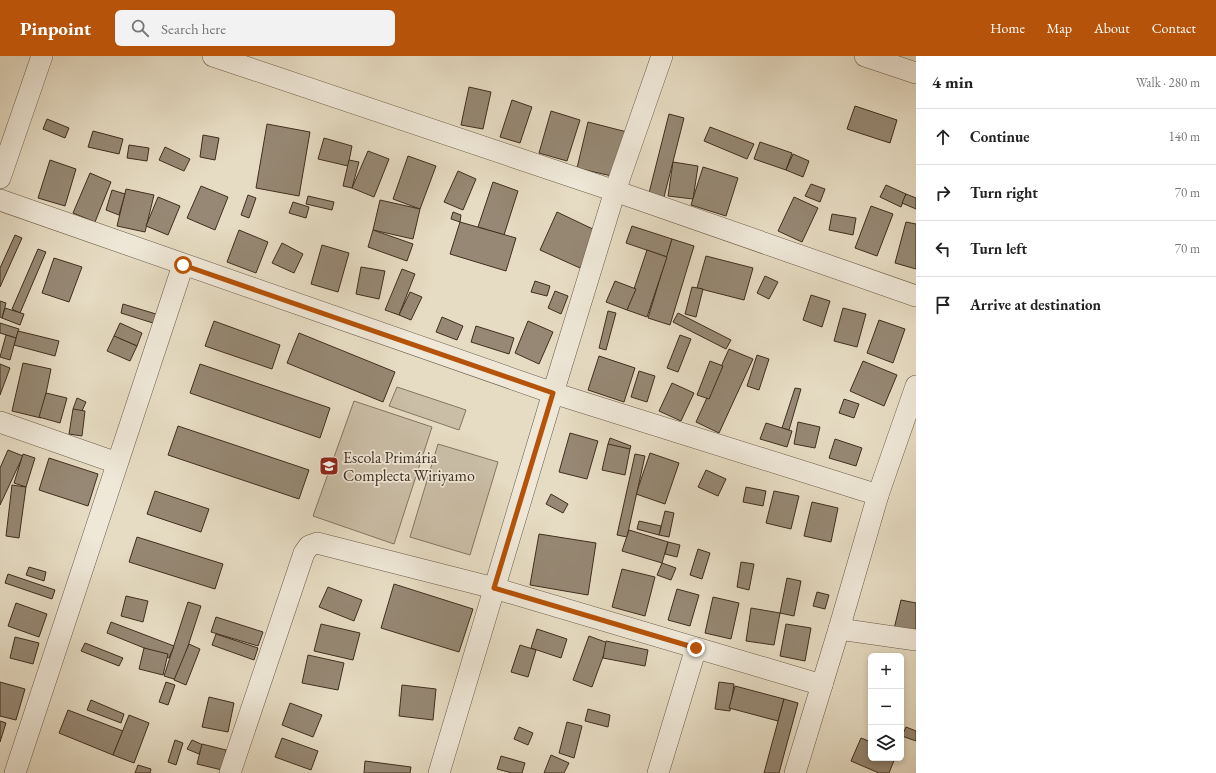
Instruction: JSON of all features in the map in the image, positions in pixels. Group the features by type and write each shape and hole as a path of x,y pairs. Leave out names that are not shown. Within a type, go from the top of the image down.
{"street":[{"path":"0,178 42,56"},
{"path":"213,56 615,191 916,296"},
{"path":"439,773 615,191 662,56"},
{"path":"865,56 916,73"},
{"path":"0,200 553,393 878,495"},
{"path":"15,773 183,265"},
{"path":"795,773 878,495 908,432 916,386"},
{"path":"0,422 117,463"},
{"path":"230,773 304,553 310,546 318,543 494,588 822,685"},
{"path":"839,629 916,640"},
{"path":"658,773 696,648"},
{"path":"0,771 7,773"}],"shaded area":[{"path":"397,387 466,410 459,430 389,406"},
{"path":"354,401 432,427 394,544 313,516"},
{"path":"438,444 498,462 470,555 410,537"}],"building":[{"path":"469,87 491,92 483,129 461,125"},
{"path":"512,100 532,107 520,143 500,137"},
{"path":"855,106 897,120 890,143 847,129"},
{"path":"551,111 580,120 567,161 539,153"},
{"path":"669,114 684,118 664,197 649,193"},
{"path":"47,119 69,128 65,138 43,129"},
{"path":"588,122 627,132 616,177 577,168"},
{"path":"267,124 310,132 299,196 256,188"},
{"path":"710,127 754,144 747,159 704,141"},
{"path":"93,131 123,139 119,154 88,147"},
{"path":"203,135 219,138 215,160 200,157"},
{"path":"324,138 352,146 348,166 318,159"},
{"path":"760,142 792,153 786,170 754,159"},
{"path":"129,145 149,148 147,161 127,158"},
{"path":"165,147 190,159 184,171 159,160"},
{"path":"368,151 389,159 374,197 352,188"},
{"path":"793,154 809,161 803,177 786,170"},
{"path":"408,156 436,166 420,209 393,199"},
{"path":"50,160 76,169 65,206 38,198"},
{"path":"349,160 359,162 352,188 343,186"},
{"path":"673,162 698,166 693,199 668,196"},
{"path":"703,167 738,178 726,216 691,205"},
{"path":"458,171 476,179 463,210 444,202"},
{"path":"90,173 111,182 95,222 73,213"},
{"path":"493,182 518,191 504,235 478,227"},
{"path":"811,184 825,189 820,202 805,196"},
{"path":"886,185 906,194 901,207 880,197"},
{"path":"201,186 228,197 215,230 187,218"},
{"path":"126,189 154,195 145,232 117,226"},
{"path":"112,190 125,194 119,215 106,210"},
{"path":"906,194 916,198 916,209 902,203"},
{"path":"248,195 256,198 249,218 241,215"},
{"path":"308,196 334,202 332,210 306,204"},
{"path":"158,197 180,206 168,235 146,226"},
{"path":"794,197 818,208 802,242 778,231"},
{"path":"380,200 420,209 413,239 373,230"},
{"path":"293,202 309,207 306,218 289,213"},
{"path":"871,206 893,214 877,256 855,248"},
{"path":"453,212 461,215 460,222 451,219"},
{"path":"557,212 597,231 580,268 540,250"},
{"path":"832,214 856,218 853,235 829,230"},
{"path":"460,222 516,238 506,271 450,254"},
{"path":"906,222 916,224 916,269 895,263"},
{"path":"632,226 672,239 667,257 626,243"},
{"path":"239,230 268,242 256,273 227,262"},
{"path":"373,230 413,244 407,261 368,247"},
{"path":"15,235 22,238 0,287 0,268"},
{"path":"672,239 694,246 670,325 648,318"},
{"path":"282,243 303,254 294,273 272,263"},
{"path":"322,245 349,253 338,292 311,284"},
{"path":"38,249 46,252 20,313 12,309"},
{"path":"647,250 667,257 647,317 627,310"},
{"path":"706,256 753,268 744,300 697,288"},
{"path":"54,258 82,267 69,302 42,293"},
{"path":"361,267 385,271 379,299 356,294"},
{"path":"402,269 415,274 399,315 385,310"},
{"path":"765,276 778,282 769,299 757,293"},
{"path":"535,281 550,286 547,296 531,292"},
{"path":"615,281 636,289 627,310 606,302"},
{"path":"692,287 703,289 696,317 685,314"},
{"path":"555,291 568,296 561,314 548,308"},
{"path":"410,292 422,297 411,320 399,315"},
{"path":"811,295 830,301 822,327 803,320"},
{"path":"0,301 6,303 2,318 0,317"},
{"path":"123,304 156,314 153,323 121,313"},
{"path":"5,308 24,314 20,325 2,318"},
{"path":"843,308 866,314 857,347 834,341"},
{"path":"608,311 616,313 606,350 599,348"},
{"path":"678,313 731,340 726,349 673,322"},
{"path":"442,317 463,326 457,340 436,332"},
{"path":"879,320 905,329 893,363 867,353"},
{"path":"214,321 280,345 272,369 205,346"},
{"path":"528,321 553,332 539,364 515,353"},
{"path":"0,323 19,329 16,338 0,333"},
{"path":"120,323 142,333 137,346 114,336"},
{"path":"476,326 514,338 509,354 471,342"},
{"path":"18,331 59,341 55,356 14,345"},
{"path":"299,333 395,372 383,402 287,363"},
{"path":"6,335 16,338 10,360 0,357"},
{"path":"680,335 691,339 678,372 667,368"},
{"path":"114,336 137,346 130,361 107,351"},
{"path":"729,349 753,359 719,433 696,422"},
{"path":"757,355 769,359 759,390 747,386"},
{"path":"599,356 635,368 624,402 588,390"},
{"path":"710,361 723,366 709,399 697,395"},
{"path":"863,361 897,375 884,406 850,391"},
{"path":"23,363 51,369 41,418 12,411"},
{"path":"0,364 10,368 0,395"},
{"path":"200,364 330,408 320,438 190,393"},
{"path":"639,371 655,376 647,402 631,397"},
{"path":"672,383 694,393 681,421 659,411"},
{"path":"795,388 801,389 789,430 782,428"},
{"path":"46,393 67,398 60,423 39,417"},
{"path":"77,398 86,402 81,413 73,409"},
{"path":"844,399 859,404 854,418 839,413"},
{"path":"73,409 85,411 82,436 69,434"},
{"path":"798,422 820,427 815,448 794,444"},
{"path":"766,423 792,431 787,447 760,439"},
{"path":"178,426 309,470 299,499 168,455"},
{"path":"570,433 598,441 587,479 559,472"},
{"path":"610,438 631,446 629,452 608,444"},
{"path":"835,439 862,448 856,466 829,458"},
{"path":"608,444 630,449 625,475 602,470"},
{"path":"8,450 23,456 0,505 0,468"},
{"path":"650,453 679,463 665,504 636,494"},
{"path":"23,454 35,458 26,487 14,483"},
{"path":"635,454 645,456 627,537 617,535"},
{"path":"49,458 98,474 88,506 39,490"},
{"path":"706,470 726,479 718,496 698,487"},
{"path":"12,485 26,487 19,538 6,536"},
{"path":"746,487 766,491 763,506 743,502"},
{"path":"155,491 209,509 201,532 147,514"},
{"path":"774,491 799,496 791,529 766,523"},
{"path":"551,494 568,504 563,513 546,504"},
{"path":"812,502 838,508 831,542 804,536"},
{"path":"665,511 674,513 669,537 659,535"},
{"path":"639,521 661,526 659,535 637,529"},
{"path":"629,530 668,542 662,563 622,551"},
{"path":"539,534 596,543 588,595 530,585"},
{"path":"137,537 223,564 215,589 129,562"},
{"path":"668,542 680,545 677,557 665,554"},
{"path":"698,549 710,553 702,579 690,575"},
{"path":"741,562 754,564 749,590 737,587"},
{"path":"662,563 676,568 671,580 657,575"},
{"path":"29,567 46,572 44,581 26,575"},
{"path":"622,569 655,577 645,616 612,607"},
{"path":"8,574 55,590 52,599 5,583"},
{"path":"787,578 801,581 794,616 780,613"},
{"path":"394,584 473,609 459,652 381,628"},
{"path":"328,587 362,600 354,621 319,607"},
{"path":"677,589 699,595 690,626 668,620"},
{"path":"817,592 829,595 825,609 813,606"},
{"path":"126,596 148,601 143,622 121,616"},
{"path":"713,597 739,603 731,639 705,633"},
{"path":"901,600 916,603 916,639 893,633"},
{"path":"188,602 201,606 177,680 164,676"},
{"path":"16,603 47,614 39,637 8,626"},
{"path":"751,608 780,613 774,645 746,641"},
{"path":"216,617 263,632 258,646 211,632"},
{"path":"111,622 174,646 169,658 107,633"},
{"path":"321,624 360,633 353,660 314,651"},
{"path":"786,624 811,628 805,661 780,656"},
{"path":"537,629 567,639 561,658 531,648"},
{"path":"216,634 258,648 254,660 212,645"},
{"path":"589,636 608,643 592,687 573,680"},
{"path":"15,637 39,643 33,664 10,658"},
{"path":"606,641 648,650 645,666 603,658"},
{"path":"85,643 123,658 119,666 81,651"},
{"path":"189,644 200,649 186,685 174,680"},
{"path":"520,645 536,650 528,677 511,672"},
{"path":"144,648 168,654 163,675 139,669"},
{"path":"308,655 344,663 338,690 302,683"},
{"path":"0,682 25,689 16,720 0,716"},
{"path":"166,682 175,685 168,705 159,702"},
{"path":"719,682 734,684 730,711 715,709"},
{"path":"402,685 436,689 433,720 399,716"},
{"path":"735,686 784,699 778,721 729,708"},
{"path":"209,697 234,703 228,732 202,727"},
{"path":"784,699 798,703 779,773 764,773"},
{"path":"91,700 124,714 121,723 87,710"},
{"path":"290,703 322,715 313,737 282,725"},
{"path":"588,709 610,715 608,727 585,721"},
{"path":"68,710 123,731 113,755 59,733"},
{"path":"129,715 149,723 134,763 113,755"},
{"path":"0,721 6,723 0,742"},
{"path":"567,722 582,726 574,758 559,753"},
{"path":"519,727 533,733 528,745 514,739"},
{"path":"906,727 916,731 916,741 904,737"},
{"path":"282,738 318,751 311,770 275,757"},
{"path":"861,738 868,741 868,761 894,761 889,773 879,773 851,761"},
{"path":"175,740 183,743 176,765 168,762"},
{"path":"192,740 203,745 199,754 187,749"},
{"path":"202,744 226,750 222,770 197,764"},
{"path":"551,755 569,763 564,773 544,773"},
{"path":"501,756 525,763 522,773 512,773 497,769"},
{"path":"365,761 411,767 410,773 364,773"},
{"path":"138,765 151,769 150,773 135,773"}],"place":[{"name":"Escola Primária Complecta Wiriyamo","path":"329,466"}],"route":[{"path":"183,265 553,393 494,588 696,648"}]}
